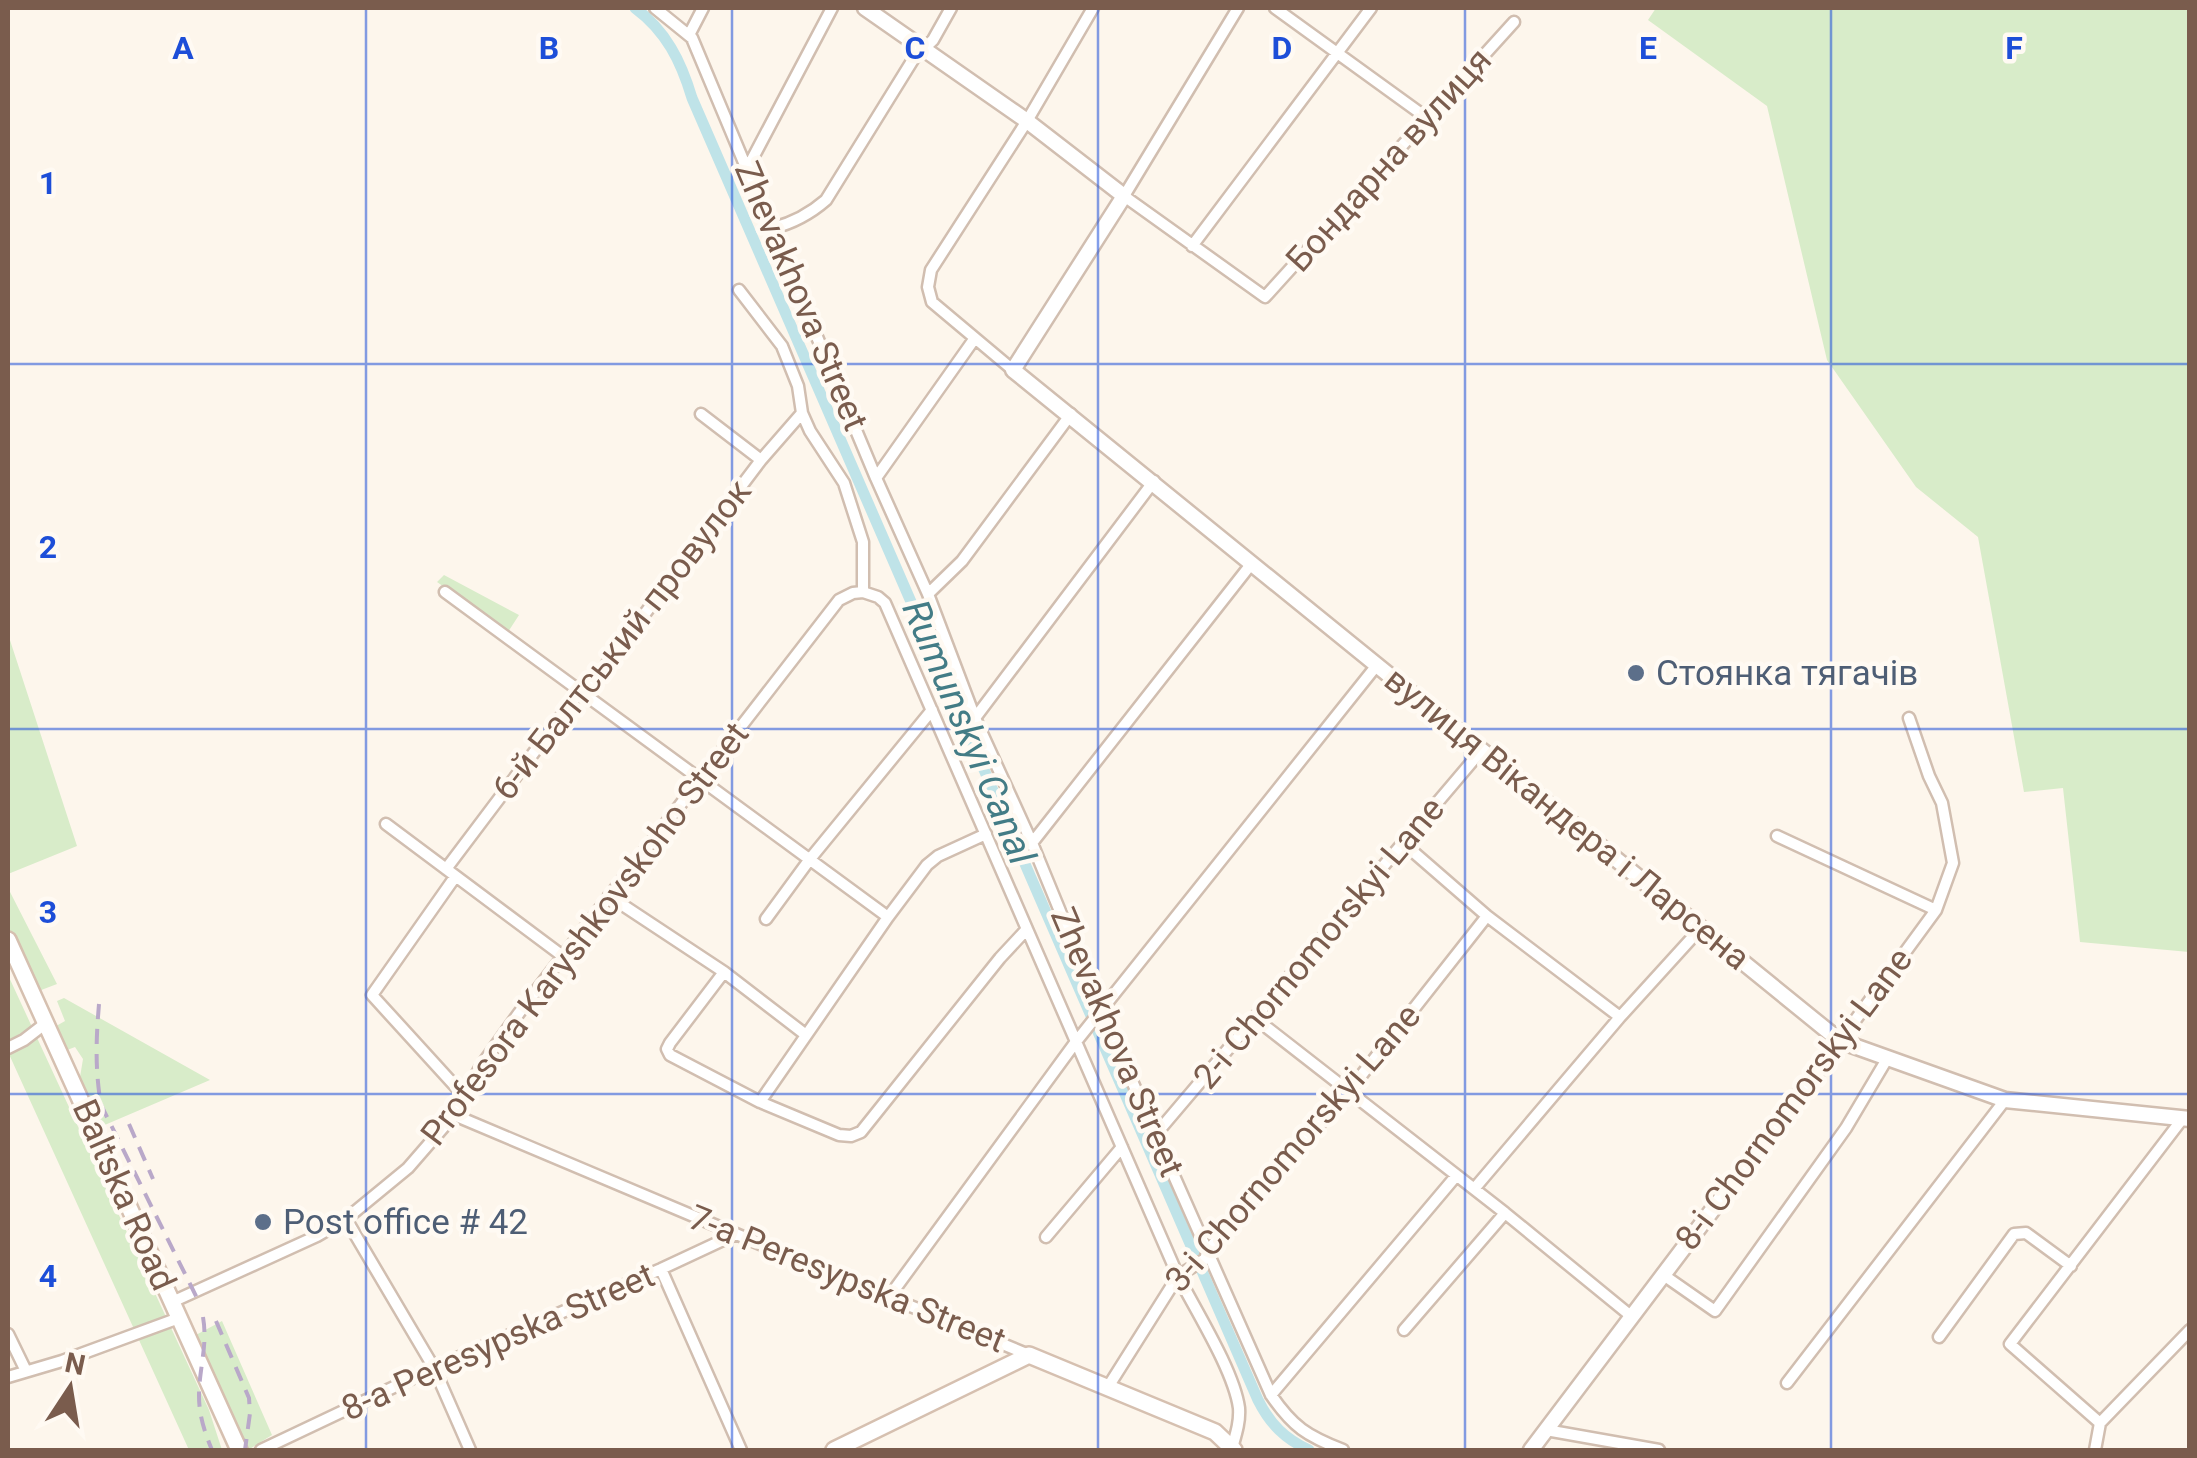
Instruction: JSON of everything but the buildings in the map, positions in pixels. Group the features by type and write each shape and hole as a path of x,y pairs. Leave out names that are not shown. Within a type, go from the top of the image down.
{"main road":[{"name":"Baltska Road","path":"8,940 239,1450"},
{"name":"7-a Peresypska Street","path":"1029,1355 1215,1432 1233,1449"},
{"path":"834,1450 1029,1355"}],"street":[{"name":"Zhevakhova Street","path":"655,8 689,34 928,594 975,718 1032,843 1099,1014 1271,1395 1288,1419 1308,1436 1343,1450"},
{"path":"689,34 703,8"},
{"path":"747,168 832,8"},
{"path":"869,8 1192,246 1371,8"},
{"path":"773,228 788,224 826,200 914,58 933,40 951,8"},
{"path":"1027,121 1093,8"},
{"path":"1014,370 1238,8"},
{"path":"1275,8 1426,118"},
{"name":"Бондарна вулиця","path":"1192,246 1265,297 1514,22"},
{"name":"вулиця Вікандера і Ларсена","path":"1027,121 931,270 928,286 932,302 1840,1041 2005,1100 2186,1118"},
{"name":"Zhevakhova Street","path":"739,290 782,346 810,431 844,482 863,542 863,592 885,604 1122,1147 1236,1393 1239,1412 1233,1449"},
{"path":"876,478 975,338"},
{"name":"6-й Балтський провулок","path":"465,1097 372,995 451,873 582,692 802,413"},
{"path":"701,414 762,460"},
{"path":"928,594 962,561 1071,414"},
{"path":"975,718 1154,482"},
{"path":"1032,843 1252,563"},
{"path":"446,592 888,917"},
{"name":"Profesora Karyshkovskoho Street","path":"172,1302 317,1236 346,1219 408,1168 454,1115 490,1052 839,600 863,592"},
{"path":"889,1297 1077,1040 1377,665"},
{"path":"766,919 932,710"},
{"name":"8-i Chornomorskyi Lane","path":"1531,1450 1936,910 1954,863 1942,803 1910,718"},
{"name":"2-i Chornomorskyi Lane","path":"1156,1134 1482,752"},
{"path":"386,824 564,957"},
{"path":"760,1102 927,865 986,834"},
{"path":"1777,836 1936,910"},
{"path":"1403,844 1487,916 1620,1017"},
{"path":"609,896 724,972 806,1035"},
{"name":"3-i Chornomorskyi Lane","path":"1108,1387 1181,1275 1206,1255 1349,1091 1487,916"},
{"path":"724,972 667,1050 670,1055 760,1102 851,1136 861,1132 1026,929"},
{"path":"1474,1189 1700,929"},
{"path":"1256,1018 1631,1316"},
{"path":"8,1048 46,1024"},
{"path":"1662,1274 1715,1311 1846,1128 1887,1060"},
{"path":"1787,1384 2005,1100"},
{"name":"7-a Peresypska Street","path":"454,1115 1029,1355"},
{"path":"2100,1423 2010,1344 2186,1118"},
{"path":"1046,1237 1122,1147"},
{"path":"1271,1395 1456,1176"},
{"path":"1404,1330 1506,1213"},
{"path":"346,1219 434,1368 470,1450"},
{"path":"1939,1337 2014,1234 2026,1233 2071,1266"},
{"name":"8-a Peresypska Street","path":"261,1450 434,1368 736,1234"},
{"path":"661,1270 741,1450"},
{"path":"8,1376 62,1361 179,1318"},
{"path":"2095,1450 2100,1423 2190,1330"},
{"path":"8,1334 26,1372"},
{"path":"1546,1430 1659,1450"}],"green space":[{"path":"1656,8 2189,8 2189,952 2080,942 2063,788 2024,792 1978,537 1916,487 1827,360 1767,106 1648,20"},
{"path":"444,575 519,615 508,632 437,582"},
{"path":"8,634 77,846 8,874"},
{"path":"8,888 57,984 36,992 8,929"},
{"path":"8,975 209,1410 222,1450 189,1450 8,1052"},
{"path":"64,998 210,1080 100,1127 79,1083 83,1059 75,1047 62,1052 51,1029 65,1021 57,1001"},
{"path":"222,1321 272,1435 248,1450 194,1336"}],"waterway":[{"name":"Rumunskyi Canal","path":"635,8 664,37 683,72 1258,1400 1279,1430 1309,1450"}],"railway":[{"path":"99,1004 101,1105 197,1298"},
{"path":"129,1124 153,1179"},
{"path":"203,1317 199,1403 212,1450"},
{"path":"216,1321 249,1398 245,1450"}],"place":[{"name":"Стоянка тягачів","path":"1636,673"},
{"name":"Post office # 42","path":"263,1222"}]}
